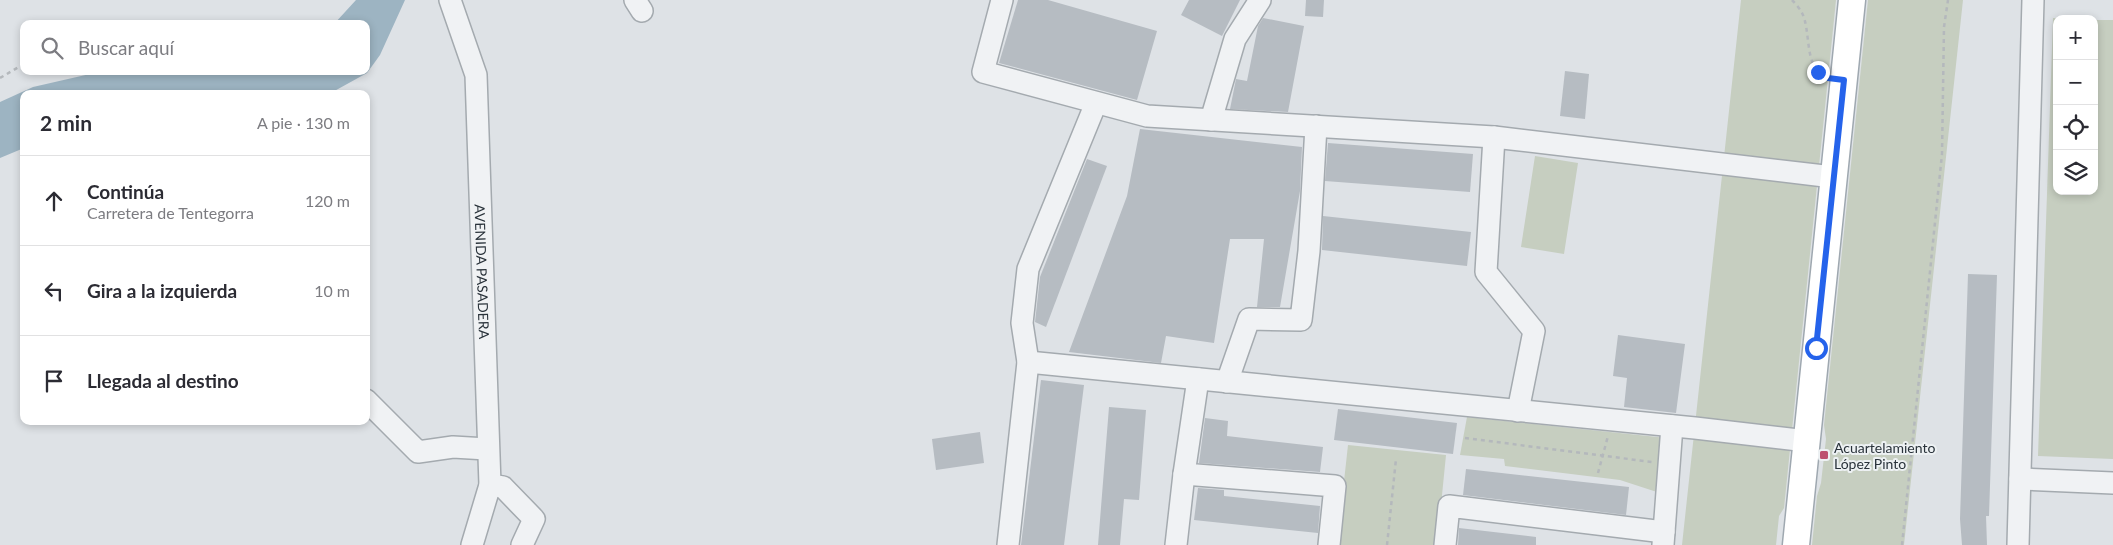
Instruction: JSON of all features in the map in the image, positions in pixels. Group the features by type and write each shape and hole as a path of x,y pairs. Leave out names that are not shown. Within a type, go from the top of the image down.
{"main road":[{"path":"1796,545 1852,0"}],"street":[{"name":"AVENIDA PASADERA","path":"450,0 476,75 487,449 490,485 472,545"},
{"path":"1002,0 983,72 1147,116 1494,137 1833,177"},
{"path":"1211,120 1235,39 1260,0"},
{"path":"2018,545 2033,0"},
{"path":"1008,545 1028,362 1022,323 1028,269 1096,102"},
{"path":"1228,382 1249,319 1302,320 1310,251 1316,126"},
{"path":"1494,137 1486,272 1534,331 1518,411"},
{"path":"1028,362 1807,441"},
{"path":"1176,545 1198,379"},
{"path":"370,404 418,452 453,447 487,449"},
{"path":"1445,545 1449,506 1663,538 1672,426"},
{"path":"1184,474 1335,486 1329,545"},
{"path":"2020,479 2113,484"},
{"path":"490,485 503,487 534,519 522,545"}],"path":[{"path":"1792,0 1803,14 1810,52 1818,72 1828,78 1844,80"},
{"path":"1902,545 1942,154 1944,27 1948,0"},
{"path":"0,78 20,66"},
{"path":"1598,474 1613,420"},
{"path":"1465,438 1669,465"},
{"path":"1387,545 1396,459"}],"green space":[{"path":"1741,0 1836,0 1784,508 1779,516 1776,545 1682,545"},
{"path":"1868,0 1963,0 1904,545 1812,545 1826,439 1824,425"},
{"path":"2053,18 2053,195 2098,195 2098,20 2113,20 2113,459 2038,456"},
{"path":"1535,156 1578,163 1564,254 1521,247"},
{"path":"1467,417 1667,438 1663,494 1620,480 1505,466 1504,459 1460,455"},
{"path":"1348,445 1446,455 1437,545 1337,545"}],"water":[{"path":"356,0 405,0 380,55 370,69 370,20 338,20"},
{"path":"86,75 363,75 336,90 26,90"},
{"path":"20,93 20,150 0,158 0,102"}],"building":[{"path":"1018,0 1048,0 1157,31 1137,100 999,63"},
{"path":"1189,0 1240,0 1222,36 1181,15"},
{"path":"1306,0 1324,0 1323,17 1305,16"},
{"path":"1263,18 1304,26 1288,112 1230,109 1236,79 1247,81 1258,26"},
{"path":"1565,71 1589,74 1585,119 1560,116"},
{"path":"1140,129 1302,147 1300,191 1280,307 1257,307 1264,239 1230,239 1214,343 1166,336 1161,363 1069,352 1127,196"},
{"path":"1328,143 1473,154 1470,192 1325,181"},
{"path":"1087,159 1107,166 1046,327 1035,322 1040,277"},
{"path":"1323,216 1471,232 1467,266 1322,250"},
{"path":"1968,274 1997,275 1989,516 1986,516 1987,545 1962,545 1960,519"},
{"path":"1618,335 1685,344 1676,413 1624,407 1627,378 1613,376"},
{"path":"1041,380 1084,385 1064,545 1021,545"},
{"path":"1109,407 1146,410 1139,500 1124,499 1120,545 1098,545"},
{"path":"1338,409 1457,423 1453,454 1334,440"},
{"path":"1205,418 1228,421 1227,436 1323,447 1320,472 1199,463"},
{"path":"980,432 984,463 936,470 932,439"},
{"path":"1466,469 1629,487 1626,515 1463,495"},
{"path":"1198,488 1224,490 1224,496 1320,506 1318,533 1194,520"},
{"path":"1459,528 1536,537 1536,545 1458,545"}],"place":[{"name":"Acuartelamiento López Pinto","path":"1824,455"}],"route":[{"path":"1816,348 1844,80 1828,78 1818,72"}]}
